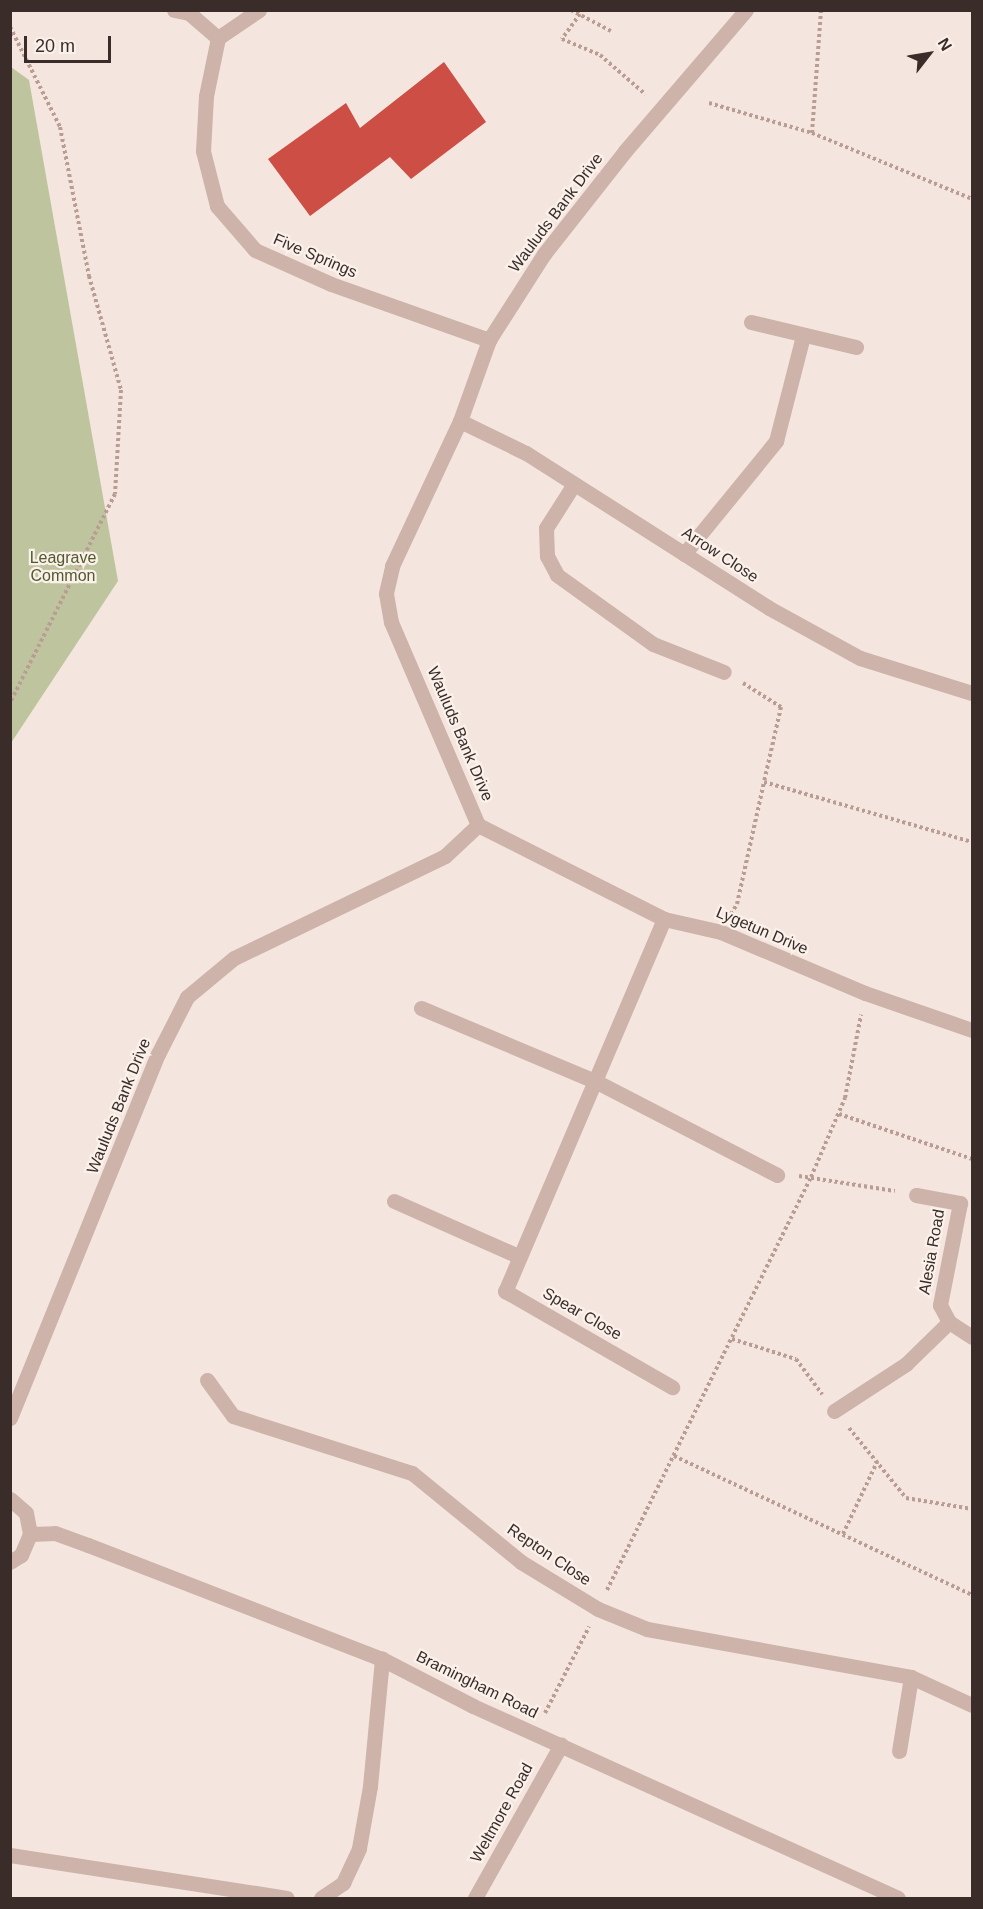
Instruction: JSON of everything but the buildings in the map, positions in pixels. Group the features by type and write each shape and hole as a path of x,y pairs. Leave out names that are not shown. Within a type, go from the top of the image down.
{"street":[{"path":"174,10 189,13 218,38 259,10"},
{"name":"Wauluds Bank Drive","path":"10,1418 158,1054 187,998 234,958 445,856 478,825 391,621 387,593 392,566 460,421 489,340 543,254 661,108 746,10"},
{"name":"Five Springs","path":"218,38 206,96 203,151 217,206 255,250 332,284 489,340"},
{"path":"751,322 856,347"},
{"path":"684,554 776,441 803,336"},
{"name":"Arrow Close","path":"460,421 526,453 769,608 860,658 972,693"},
{"path":"574,484 546,528 547,556 557,575 653,644 724,672"},
{"name":"Lygetun Drive","path":"478,825 622,895 664,919 721,932 865,993 972,1030"},
{"name":"Spear Close","path":"664,919 518,1256 505,1291 672,1387"},
{"path":"421,1008 595,1082 777,1174"},
{"name":"Alesia Road","path":"916,1195 960,1203 940,1305 949,1322"},
{"path":"394,1202 518,1256"},
{"path":"834,1411 906,1364 949,1322 972,1337"},
{"name":"Repton Close","path":"207,1380 233,1416 412,1473 521,1562 598,1609 647,1629 911,1677 972,1705"},
{"path":"10,1499 26,1513 30,1534 21,1555 10,1562"},
{"name":"Bramingham Road","path":"30,1534 55,1533 382,1659 473,1706 898,1899"},
{"path":"321,1899 343,1883 359,1848 370,1786 382,1659"},
{"path":"899,1751 911,1677"},
{"name":"Weltmore Road","path":"475,1899 561,1744"},
{"path":"10,1855 287,1899"}],"path":[{"path":"571,10 610,31"},
{"path":"812,133 820,10"},
{"path":"580,14 562,39 600,55 661,108"},
{"path":"10,27 60,127 89,276 121,390 115,494 10,703"},
{"path":"709,103 812,133 972,200"},
{"path":"721,932 737,904 781,707 724,672"},
{"path":"764,782 972,842"},
{"path":"540,1723 811,1177 845,1098 865,993"},
{"path":"839,1114 972,1159"},
{"path":"777,1174 811,1177 916,1195"},
{"path":"674,1456 972,1595"},
{"path":"843,1534 877,1462"}],"green space":[{"name":"Leagrave Common","path":"11,67 29,80 118,581 11,743"}]}
